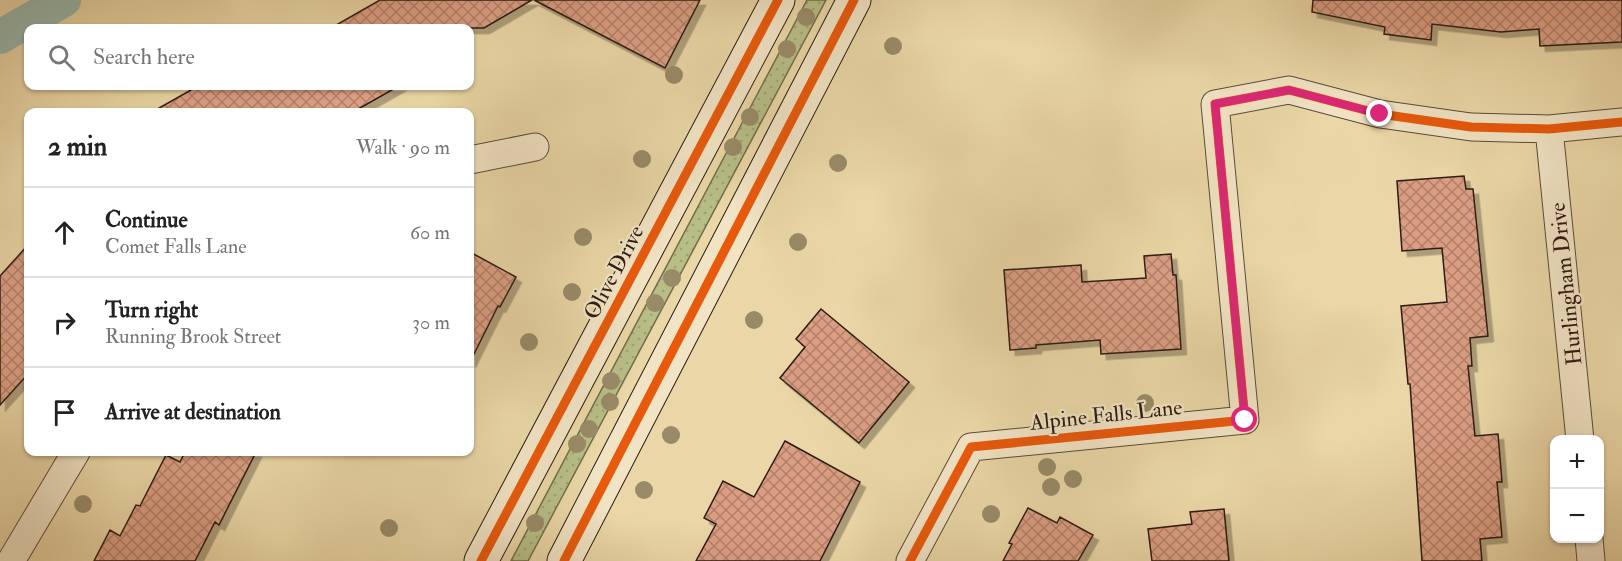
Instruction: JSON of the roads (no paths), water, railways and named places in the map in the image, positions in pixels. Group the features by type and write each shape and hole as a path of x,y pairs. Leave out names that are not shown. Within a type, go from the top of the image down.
{"main road":[{"name":"Olive Drive","path":"481,561 778,0"},
{"path":"564,561 854,0"}],"street":[{"name":"Alpine Falls Lane","path":"910,561 971,447 1245,420 1215,104 1289,90 1380,114 1471,127 1550,129"},
{"path":"1550,129 1622,122"},
{"name":"Hurlingham Drive","path":"1550,129 1580,435"},
{"path":"474,159 535,147"},
{"path":"11,561 74,456"},
{"path":"1590,543 1592,561"}],"waterway":[{"path":"0,37 64,0"}]}
